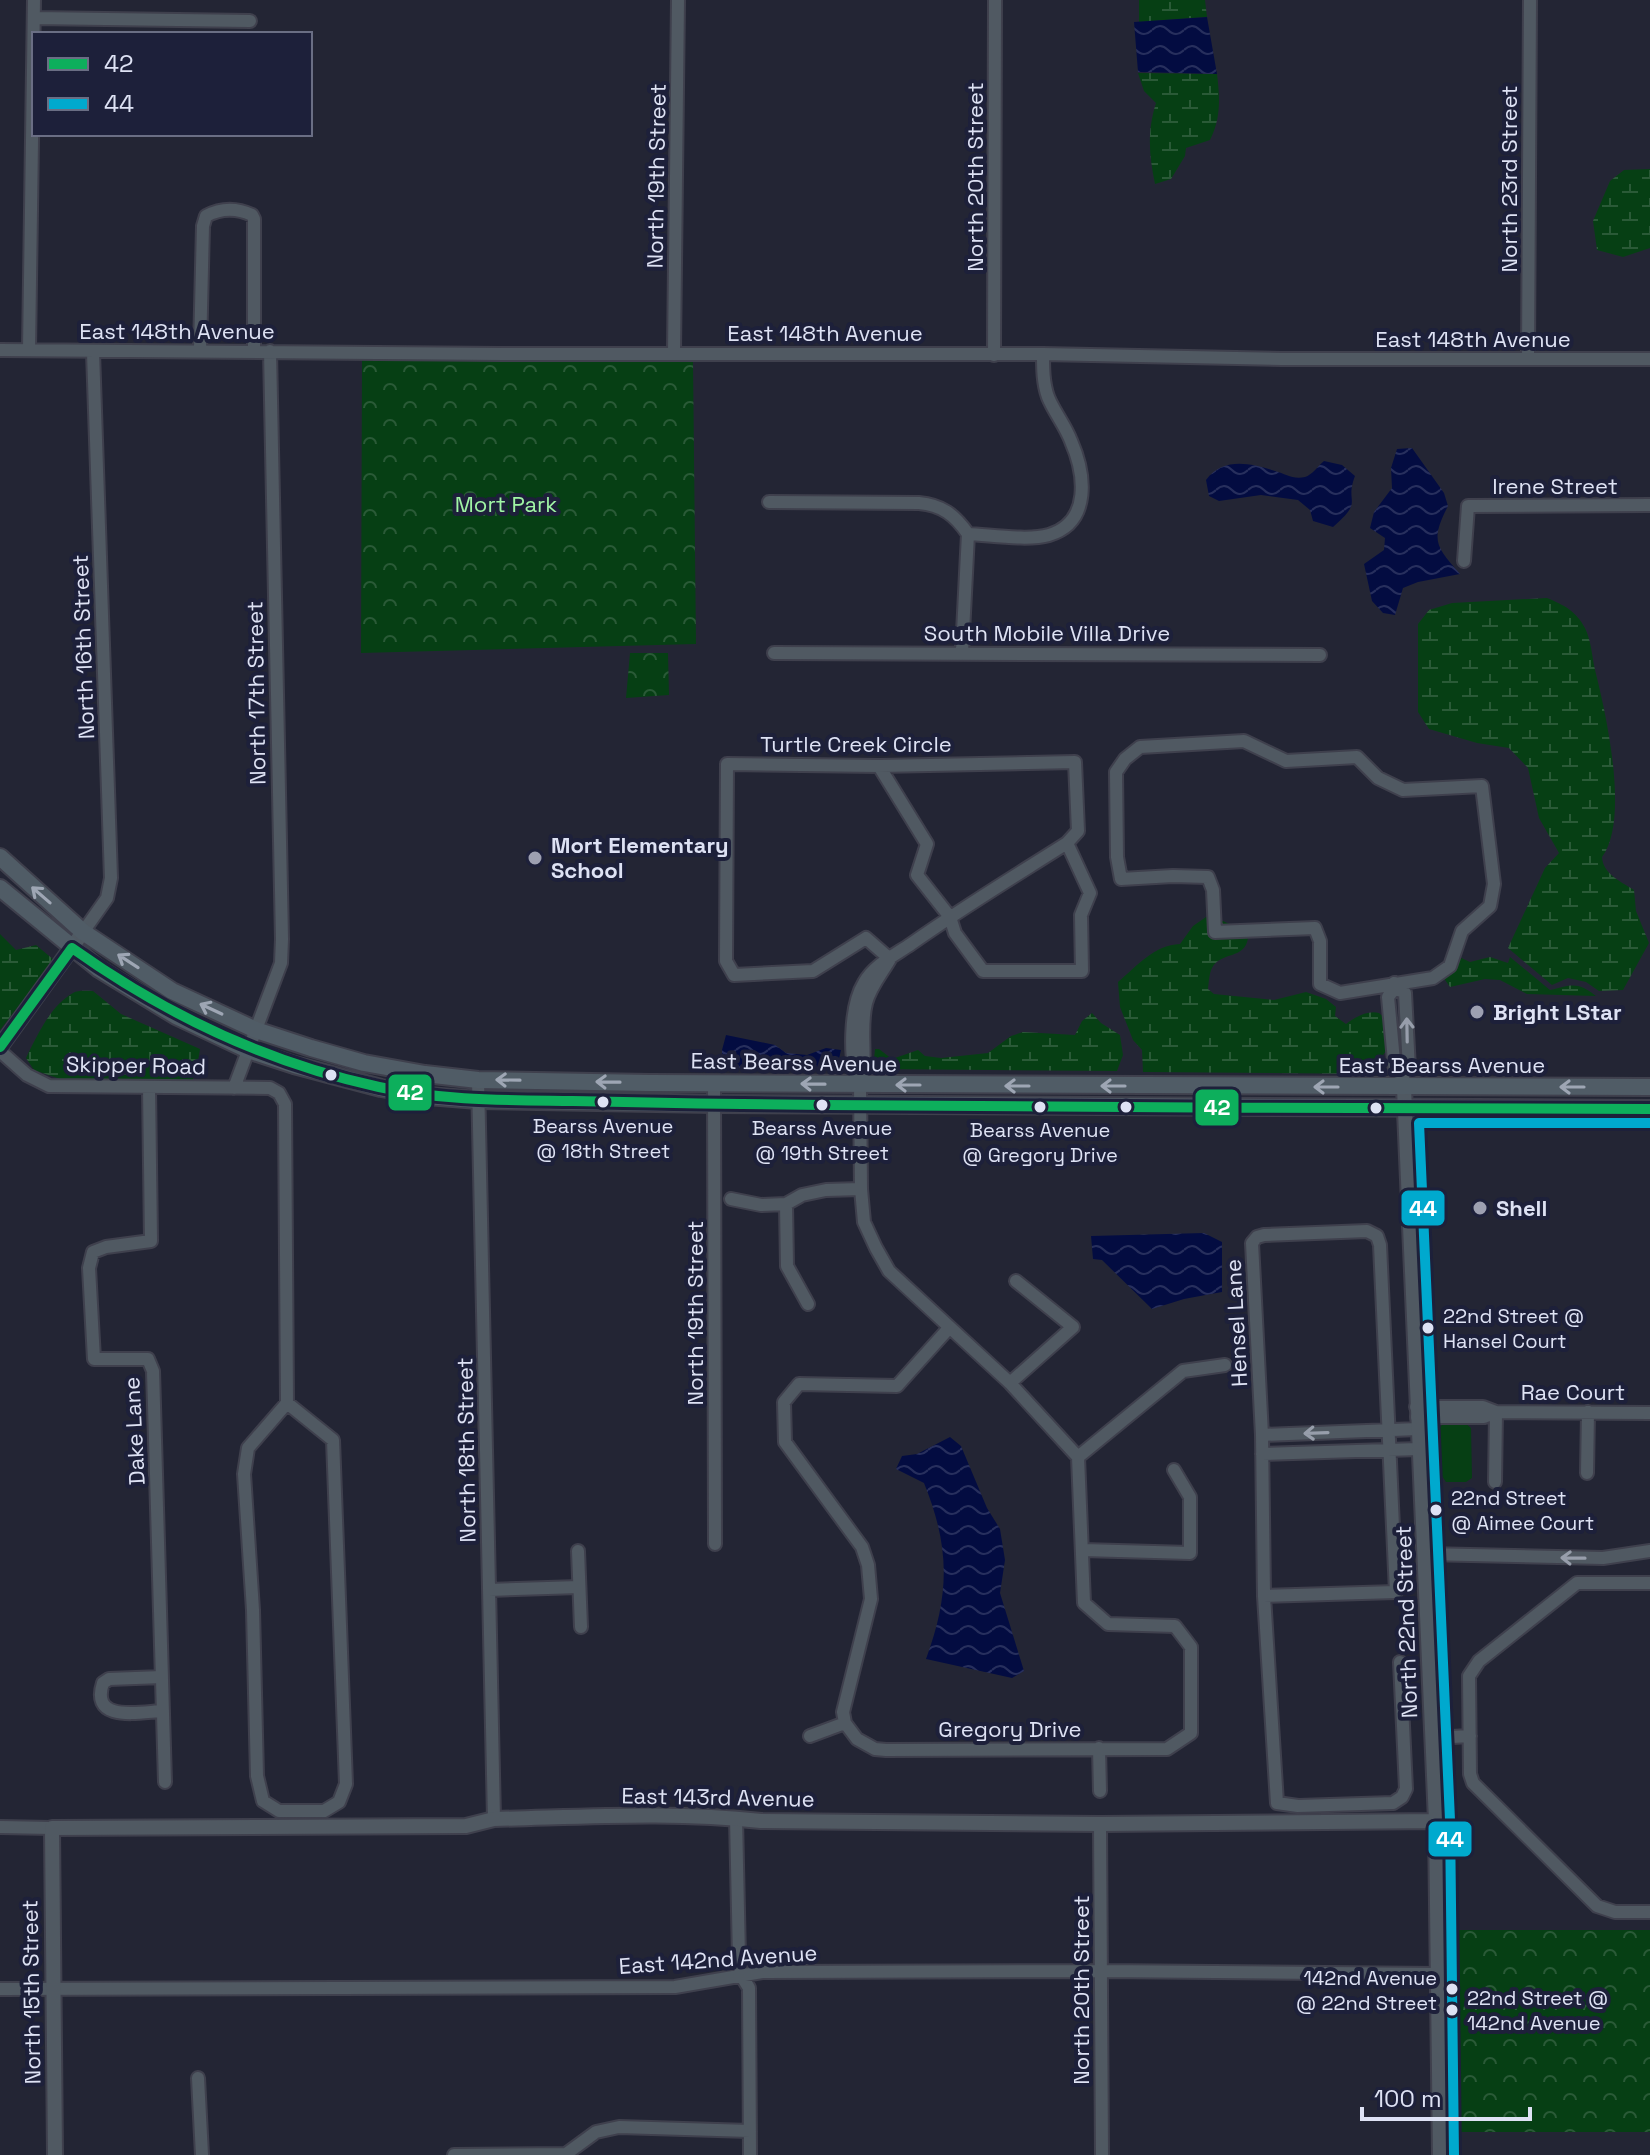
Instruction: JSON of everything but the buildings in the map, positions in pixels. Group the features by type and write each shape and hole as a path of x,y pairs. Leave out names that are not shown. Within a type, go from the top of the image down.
{"main road":[{"name":"East Bearss Avenue","path":"0,857 83,932 172,991 256,1030 311,1048 387,1067 478,1080 1077,1086 1404,1081 1650,1087"},
{"name":"East Bearss Avenue","path":"0,888 72,948 139,995 176,1016 248,1050 381,1088 478,1100 650,1103 1650,1109"},
{"path":"381,1088 387,1067"},
{"path":"650,1083 650,1103"},
{"path":"1076,1106 1077,1086"}],"street":[{"path":"34,0 34,32"},
{"name":"North 19th Street","path":"674,352 678,0"},
{"name":"North 20th Street","path":"994,355 995,0"},
{"name":"North 23rd Street","path":"1528,358 1530,0"},
{"path":"34,18 250,21"},
{"path":"29,350 32,136"},
{"path":"200,350 203,226 206,216 214,212 241,210 254,219 254,351"},
{"name":"East 148th Avenue","path":"0,350 1650,359"},
{"name":"North 17th Street","path":"256,1030 281,963 282,939 270,351"},
{"name":"North 16th Street","path":"83,932 107,898 111,878 93,352"},
{"path":"968,534 1048,536 1069,523 1082,502 1081,474 1076,455 1048,398 1043,376 1043,354"},
{"path":"769,502 931,504 950,513 968,534 962,652"},
{"name":"Irene Street","path":"1464,561 1468,506 1650,505"},
{"name":"South Mobile Villa Drive","path":"774,653 1320,655"},
{"path":"1394,986 1433,978 1450,966 1462,931 1490,906 1494,884 1482,786 1403,790 1378,778 1357,757 1286,761 1244,741 1140,747 1125,759 1116,772 1117,857 1121,879 1208,877 1213,890 1215,932 1315,928 1320,941 1320,984 1340,993 1394,986 1405,993 1409,1069 1404,1081"},
{"name":"Turtle Creek Circle","path":"890,959 866,938 813,971 734,975 726,961 727,764 879,766 1075,762 1078,831 1067,843"},
{"path":"879,766 927,844 917,875 950,917 955,933 983,971 1082,971 1081,915 1090,893 1067,843 950,917 890,959 871,988 865,1004 864,1071 860,1085 861,1189 864,1222 889,1270 1010,1383 1078,1457 1183,1371 1225,1365"},
{"name":"Skipper Road","path":"83,932 0,1049 27,1075 49,1086 270,1088 279,1093 285,1104 287,1403"},
{"name":"Skipper Road","path":"234,1088 256,1030"},
{"name":"North 18th Street","path":"478,1080 494,1819"},
{"name":"North 22nd Street","path":"1404,1081 1436,1821 1440,2155"},
{"name":"North 19th Street","path":"714,1083 715,1544"},
{"name":"Dake Lane","path":"149,1087 151,1241 106,1247 93,1252 89,1268 94,1359 148,1359 153,1371 165,1782"},
{"path":"731,1199 761,1205 786,1204 802,1195 826,1190 861,1189"},
{"path":"786,1204 787,1266 808,1304"},
{"name":"Hensel Lane","path":"1264,1596 1396,1592 1380,1245 1377,1236 1367,1231 1264,1235 1252,1243 1262,1435 1264,1596 1277,1822"},
{"path":"1010,1383 1073,1327 1016,1281"},
{"path":"810,1736 845,1723 845,1701 871,1599 870,1576 862,1547 785,1442 784,1402 799,1384 897,1386 949,1328"},
{"path":"287,1403 333,1440 346,1784 339,1802 324,1811 279,1811 263,1801 257,1776 253,1610 244,1474 248,1448 287,1403"},
{"name":"Rae Court","path":"1390,1430 1417,1418 1483,1407 1496,1412 1650,1413"},
{"path":"1495,1482 1496,1412"},
{"path":"1587,1473 1588,1412"},
{"path":"1262,1435 1390,1430"},
{"path":"1262,1454 1419,1449"},
{"name":"Gregory Drive","path":"845,1723 857,1739 875,1749 1167,1749 1191,1733 1191,1647 1175,1626 1108,1624 1084,1603 1078,1457"},
{"path":"1083,1550 1190,1553 1190,1497 1174,1470"},
{"path":"578,1551 581,1627"},
{"path":"1426,1554 1603,1558 1650,1551"},
{"path":"1650,1583 1577,1583 1479,1661 1469,1676 1470,1774 1473,1783 1597,1906 1615,1912 1650,1912"},
{"path":"489,1590 579,1587"},
{"path":"1277,1803 1298,1806 1393,1803 1402,1797 1406,1789 1400,1662"},
{"path":"162,1677 109,1679 103,1683 101,1698 103,1706 111,1712 163,1711"},
{"path":"1433,1738 1470,1736"},
{"path":"1099,1748 1100,1791"},
{"name":"East 143rd Avenue","path":"0,1827 466,1826 494,1819 671,1815 761,1821 1100,1824 1436,1821"},
{"path":"736,1818 741,1975 749,1988 750,2155"},
{"name":"North 20th Street","path":"1100,1824 1102,2155"},
{"name":"North 15th Street","path":"52,1828 55,2155"},
{"name":"East 142nd Avenue","path":"0,1989 675,1987 762,1972 1438,1974"},
{"path":"198,2078 202,2155"},
{"path":"454,2155 566,2154 596,2132 619,2127 750,2131"}],"green space":[{"path":"1139,0 1205,0 1207,17 1139,22"},
{"path":"1138,73 1217,74 1219,108 1210,140 1186,148 1185,156 1171,179 1155,184 1150,143 1156,103 1144,91"},
{"path":"1650,169 1650,248 1623,257 1597,250 1593,221 1610,181 1624,170"},
{"name":"Mort Park","path":"362,358 693,361 696,644 361,653"},
{"path":"1547,598 1569,609 1585,628 1605,712 1615,793 1614,818 1603,863 1613,876 1634,890 1636,911 1649,943 1623,990 1599,991 1586,982 1568,978 1552,985 1508,948 1545,868 1559,853 1539,818 1528,768 1509,748 1477,743 1429,729 1418,712 1418,624 1429,610 1452,603"},
{"path":"630,653 668,653 669,695 626,698"},
{"path":"1206,917 1229,924 1248,938 1242,950 1216,963 1211,970 1208,989 1214,994 1274,1000 1306,992 1326,999 1336,1007 1335,1016 1346,1024 1370,1012 1379,1013 1400,1032 1399,1040 1383,1057 1382,1074 1143,1072 1142,1050 1133,1040 1120,1007 1118,982 1154,952 1180,944 1193,926"},
{"path":"0,934 16,950 36,945 54,960 0,1030"},
{"path":"1457,956 1470,962 1490,957 1508,963 1510,957 1550,990 1574,986 1596,996 1527,994 1500,980 1485,979 1450,987 1443,977"},
{"path":"93,991 121,1014 200,1049 192,1081 60,1079 34,1070 26,1058 51,1013 73,993"},
{"path":"1092,1013 1120,1035 1123,1055 1117,1071 873,1069 875,1049 892,1059 918,1050 925,1056 941,1058 988,1053 1011,1036 1023,1032 1075,1035 1082,1021"},
{"path":"1444,1423 1465,1423 1471,1428 1472,1478 1466,1482 1446,1482 1442,1476 1440,1427"},
{"path":"1445,1930 1650,1930 1650,2132 1448,2132"}],"water":[{"path":"1207,17 1217,74 1138,72 1134,22"},
{"path":"1412,448 1444,493 1448,506 1439,527 1438,543 1460,574 1403,588 1395,615 1383,613 1372,601 1364,564 1384,550 1385,538 1370,528 1374,512 1392,488 1391,468 1397,449"},
{"path":"1324,461 1342,465 1355,476 1351,506 1333,527 1313,521 1310,510 1298,500 1261,495 1219,501 1209,496 1206,480 1220,468 1229,465 1256,466 1301,478"},
{"path":"726,1035 775,1045 786,1053 807,1055 826,1048 841,1050 837,1068 722,1068"},
{"path":"1204,1233 1222,1242 1222,1292 1152,1309 1102,1260 1093,1259 1091,1236"},
{"path":"950,1437 961,1446 987,1508 1000,1529 1005,1560 1000,1593 1024,1671 1012,1678 926,1659 943,1592 939,1528 924,1483 896,1469 902,1456 917,1454"}],"transit line":[{"name":"42","path":"0,1047 72,948 144,995 257,1050 338,1077 427,1095 500,1100 824,1105 1650,1109"},
{"name":"44","path":"1454,2155 1450,1820 1419,1123 1650,1123"}],"place":[{"name":"Mort Elementary School","path":"535,858"},
{"name":"Bright LStar","path":"1477,1012"},
{"name":"Bearss Avenue @ 18th Street","path":"603,1102"},
{"name":"Bearss Avenue @ 19th Street","path":"822,1105"},
{"name":"Bearss Avenue @ Gregory Drive","path":"1040,1107"},
{"name":"Shell","path":"1480,1208"},
{"name":"22nd Street @ Hansel Court","path":"1428,1328"},
{"name":"22nd Street @ Aimee Court","path":"1436,1510"},
{"name":"142nd Avenue @ 22nd Street","path":"1452,1989"},
{"name":"22nd Street @ 142nd Avenue","path":"1452,2010"}]}
